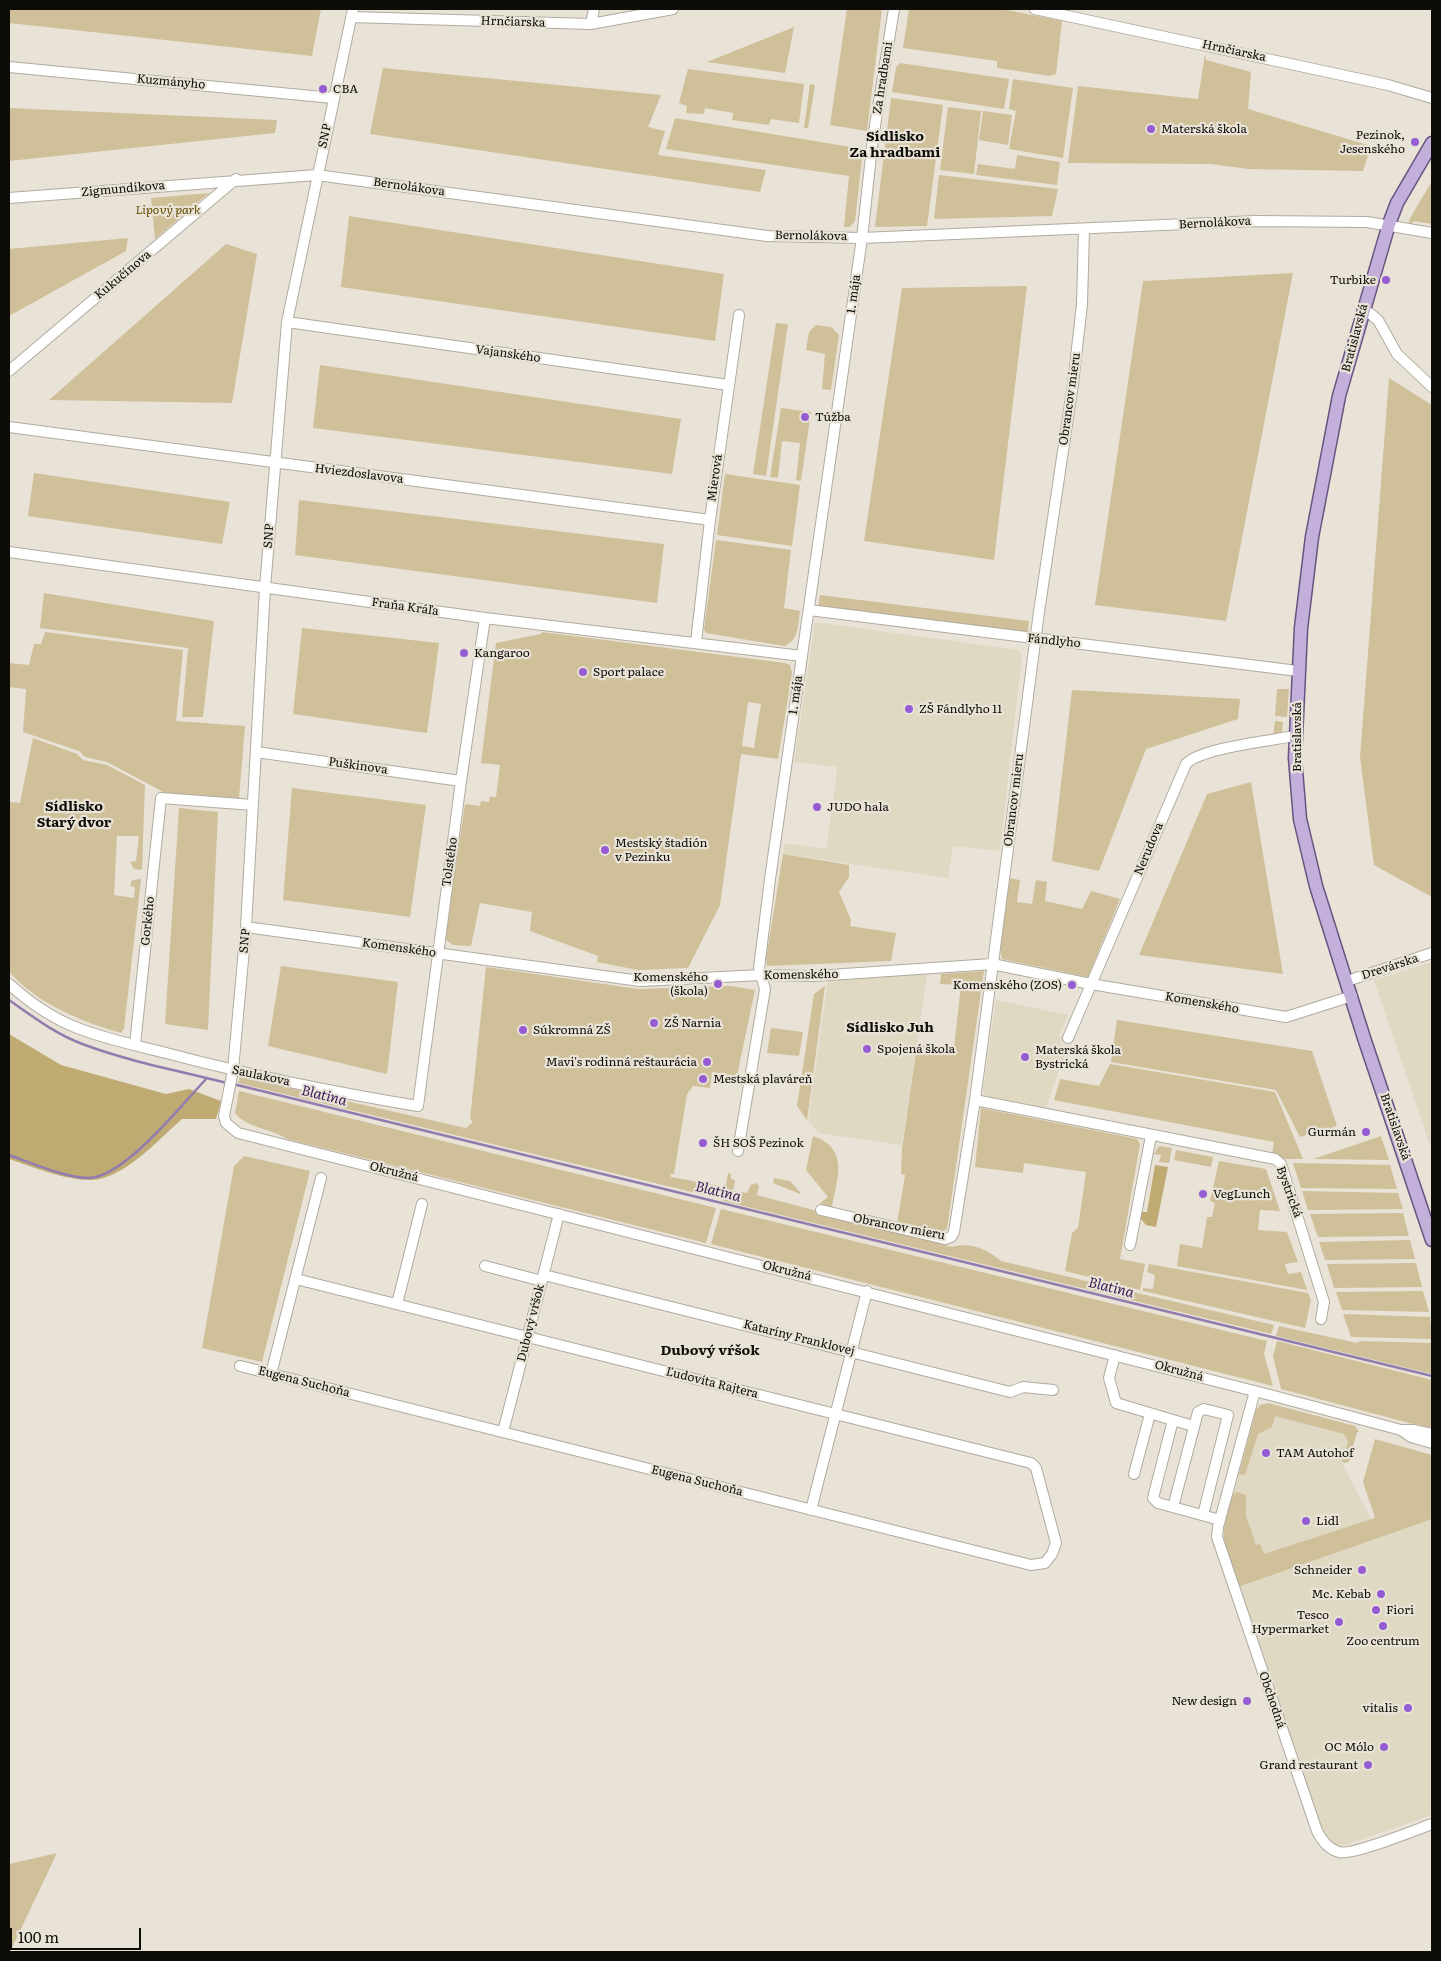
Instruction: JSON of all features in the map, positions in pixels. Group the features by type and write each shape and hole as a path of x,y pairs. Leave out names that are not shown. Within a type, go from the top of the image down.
{"main road":[{"name":"Bratislavská","path":"1432,143 1397,203 1389,224 1363,308 1339,396 1312,537 1304,596 1294,736 1300,819 1307,854 1364,1038 1432,1240"}],"street":[{"path":"591,24 594,9"},
{"name":"Hrnčiarska","path":"352,13 591,24 673,9"},
{"name":"Za hradbami","path":"862,238 873,138 894,9"},
{"name":"Hrnčiarska","path":"1035,9 1388,85 1432,98"},
{"name":"SNP","path":"233,1074 246,927 265,588 287,322 352,13"},
{"name":"Kuzmányho","path":"9,67 333,98"},
{"name":"Bernolákova","path":"236,179 317,174 767,236 862,238 1084,230 1256,221 1351,221 1389,224 1432,233"},
{"name":"Zigmundíkova","path":"9,198 236,179"},
{"name":"Kukučínova","path":"9,371 236,179"},
{"name":"Obrancov mieru","path":"821,1210 945,1239 951,1237 954,1232 975,1100 1035,639 1075,367 1082,304 1084,230"},
{"name":"1. mája","path":"738,1151 765,990 759,968 765,921 862,238"},
{"path":"1363,308 1378,320 1397,354 1432,386"},
{"name":"Mierová","path":"696,642 710,520 739,315"},
{"name":"Vajanského","path":"287,322 728,385"},
{"name":"Hviezdoslavova","path":"9,428 710,520"},
{"name":"Fraňa Kráľa","path":"9,552 485,618 802,656"},
{"name":"Fándlyho","path":"809,610 1298,672"},
{"name":"Tolstého","path":"418,1106 437,953 485,618"},
{"name":"Nerudova","path":"1068,1038 1186,764 1193,758 1208,752 1294,736"},
{"name":"Puškinova","path":"256,752 461,781"},
{"name":"Gorkého","path":"135,1045 161,798 253,805"},
{"name":"Komenského","path":"246,927 640,981 762,975 814,976 992,964 1091,984 1286,1017 1352,996"},
{"name":"Drevárska","path":"1347,981 1432,953"},
{"name":"Saulakova","path":"9,984 32,1004 68,1024 135,1045 233,1074 418,1106"},
{"name":"Okružná","path":"233,1074 224,1116 226,1122 238,1133 867,1291 1401,1430 1413,1430 1432,1434"},
{"name":"Bystrická","path":"975,1100 1151,1136 1268,1157 1281,1164 1324,1302 1321,1318"},
{"path":"1130,1245 1151,1136"},
{"path":"271,1374 321,1178"},
{"path":"397,1304 422,1204"},
{"name":"Dubový vŕšok","path":"504,1432 559,1214"},
{"name":"Kataríny Franklovej","path":"485,1266 852,1351 1010,1392 1024,1387 1053,1390"},
{"name":"Ľudovíta Rajtera","path":"296,1279 1027,1462"},
{"path":"811,1510 867,1291"},
{"path":"1114,1355 1109,1378 1114,1399 1121,1405 1193,1426"},
{"name":"Eugena Suchoňa","path":"240,1366 811,1510 1038,1565 1049,1559 1056,1543 1036,1468 1027,1462"},
{"name":"Obchodná","path":"1254,1391 1217,1537 1219,1548 1317,1832 1324,1844 1340,1852 1347,1853 1432,1824"},
{"path":"1173,1507 1198,1412 1202,1409 1228,1415 1204,1515"},
{"path":"1134,1474 1150,1414"},
{"path":"1173,1420 1153,1494 1156,1502 1220,1520"},
{"name":"Okružná","path":"1401,1430 1411,1437 1432,1443"},
{"path":"1222,1439 1240,1444"}],"shaded area":[{"name":"ZŠ Fándlyho 11","path":"815,622 1018,650 1022,656 1000,851 953,846 948,878 783,854 785,843 826,849 835,786 837,767 794,762"},
{"path":"1432,962 1432,1151 1374,980"},
{"name":"Spojená škola","path":"927,974 902,1145 818,1133 808,1120 828,979"},
{"name":"Materská škola Bystrická","path":"996,1000 1068,1015 1059,1036 1063,1038 1061,1044 1067,1048 1046,1108 986,1096 983,1090"},
{"path":"9,1034 61,1065 166,1094 189,1089 221,1101 216,1119 182,1119 128,1166 103,1178 91,1180 70,1178 9,1159"},
{"path":"1155,1165 1168,1167 1156,1227 1146,1225 1140,1218 1140,1212 1147,1212"},
{"path":"1268,1403 1355,1426 1351,1455 1341,1461 1377,1530 1432,1511 1432,1815 1348,1844 1335,1846 1323,1835 1226,1544 1226,1522 1256,1410"}],"green space":[{"path":"9,9 321,9 312,56 9,23"},
{"path":"847,9 882,9 867,131 830,125"},
{"path":"909,9 1002,9 1062,21 1056,74 1050,76 997,68 997,61 903,48"},
{"path":"794,27 785,73 707,62"},
{"path":"1205,54 1206,60 1251,72 1248,109 1371,146 1363,171 1248,169 1211,164 1068,163 1078,86 1198,99"},
{"path":"900,63 1009,79 1004,109 892,92 896,67"},
{"path":"383,68 661,95 648,127 665,131 658,155 766,170 760,192 370,134"},
{"path":"688,69 804,84 799,123 771,119 769,125 732,120 733,113 705,108 704,114 686,113 687,106 679,103"},
{"path":"1013,79 1073,88 1063,158 1009,149 1016,111 1009,109"},
{"path":"810,84 815,85 808,128 804,128"},
{"path":"891,98 943,105 927,226 875,227"},
{"path":"948,107 981,111 974,174 940,170"},
{"path":"9,108 277,120 275,133 9,161"},
{"path":"983,111 1012,115 1008,145 979,140"},
{"path":"675,118 863,149 855,221 850,227 844,227 849,176 666,149"},
{"path":"1017,155 1060,162 1057,185 976,175 978,164 1015,169"},
{"path":"939,175 1058,189 1052,216 934,219"},
{"path":"1432,181 1432,224 1414,221 1410,226 1409,220"},
{"name":"Lipový park","path":"209,193 155,239 151,198"},
{"path":"349,216 724,274 715,341 341,287"},
{"path":"128,238 126,251 9,316 9,249"},
{"path":"226,244 257,254 232,403 49,400"},
{"path":"1293,273 1226,621 1095,605 1143,281"},
{"path":"1027,286 994,560 864,541 902,288"},
{"path":"776,323 788,324 766,476 753,474"},
{"path":"816,325 831,327 839,335 831,390 822,389 825,354 806,350 809,332"},
{"path":"320,365 681,419 672,474 313,428"},
{"path":"1389,378 1432,405 1432,897 1374,865 1360,757"},
{"path":"781,408 811,412 801,481 796,480 800,443 782,441 778,478 770,477"},
{"path":"34,473 230,502 222,544 28,516"},
{"path":"725,474 800,485 792,546 717,535"},
{"path":"299,500 664,544 657,603 295,555"},
{"path":"716,540 791,550 784,608 800,611 797,631 789,644 784,646 706,633 704,629"},
{"path":"44,593 214,621 203,717 182,717 188,648 40,628"},
{"path":"820,595 1029,621 1028,634 818,607"},
{"path":"302,628 439,643 427,733 293,714"},
{"path":"45,632 183,650 176,721 245,726 239,798 165,793 107,762 85,757 79,751 23,732 26,689 9,687 9,663 29,665 34,644 41,644"},
{"path":"542,632 790,665 792,673 778,759 741,754 720,905 688,968 638,970 597,962 598,956 530,931 532,912 480,903 471,946 453,945 445,939 465,804 480,806 481,801 489,802 490,797 496,797 500,765 481,763 496,643 541,634","holes":["748,702 761,704 754,748 742,746"]},
{"path":"1277,689 1289,689 1287,717 1275,716"},
{"path":"1072,690 1240,699 1238,719 1146,749 1099,871 1052,861"},
{"path":"1275,721 1283,722 1282,731 1285,733 1273,736"},
{"path":"33,738 77,754 83,760 107,765 145,785 142,870 134,869 130,862 136,861 139,836 117,836 114,895 134,898 135,887 130,886 132,880 141,879 124,1029 121,1033 90,1023 60,1010 33,993 9,972 9,802 20,803"},
{"path":"1251,782 1283,974 1139,955 1207,794"},
{"path":"292,788 426,805 410,917 283,900"},
{"path":"179,808 218,812 208,1030 165,1024"},
{"path":"783,854 849,865 849,877 839,892 851,920 850,926 896,933 891,961 767,966 766,959"},
{"path":"1008,878 1020,880 1017,902 1032,904 1036,880 1047,882 1045,901 1082,909 1091,891 1120,899 1088,977 1002,959 1000,950"},
{"path":"281,966 398,982 387,1074 268,1046"},
{"path":"486,967 639,989 731,986 755,990 737,1076 712,1072 710,1088 693,1086 687,1094 674,1174 670,1174 671,1177 719,1186 717,1198 238,1083 240,1077 466,1128 473,1122 470,1119"},
{"path":"984,971 947,1229 940,1233 897,1224 905,1175 901,1174 902,1149 917,1045 954,1048 961,985 940,984 941,974"},
{"path":"825,986 807,1120 797,1106 814,994"},
{"path":"1117,1020 1312,1051 1337,1126 1300,1137 1276,1090 1111,1062"},
{"path":"771,1028 803,1032 799,1056 767,1053"},
{"path":"1110,1064 1275,1092 1303,1159 1284,1159 1272,1154 1274,1142 1054,1100 1060,1079 1099,1086"},
{"path":"239,1091 716,1208 706,1243 287,1139 246,1122 235,1113"},
{"path":"981,1108 1137,1139 1140,1144 1120,1259 1145,1264 1140,1290 1065,1271 1072,1233 1078,1228 1086,1172 1024,1163 1023,1173 975,1167"},
{"path":"813,1136 825,1142 837,1156 838,1175 832,1208 820,1203 828,1197 806,1170"},
{"path":"1381,1136 1389,1160 1313,1159"},
{"path":"1159,1146 1172,1148 1169,1163 1159,1162 1161,1155 1154,1154"},
{"path":"1176,1150 1213,1157 1211,1167 1174,1160"},
{"path":"244,1156 310,1171 262,1362 202,1348 234,1166"},
{"path":"1219,1161 1266,1169 1280,1211 1260,1210 1258,1230 1287,1232 1298,1262 1285,1264 1288,1274 1301,1272 1307,1290 1177,1266 1180,1244 1202,1248 1207,1217 1212,1217 1215,1203 1210,1201"},
{"path":"1293,1163 1390,1165 1397,1189 1301,1188"},
{"path":"728,1173 731,1174 731,1179 735,1180 733,1191 747,1193 751,1185 756,1183 759,1186 757,1195 952,1247 972,1246 990,1253 1001,1261 1274,1325 1271,1334 723,1201"},
{"path":"774,1178 790,1181 800,1194 773,1183"},
{"path":"1302,1191 1398,1193 1403,1209 1308,1210"},
{"path":"721,1209 1267,1341 1264,1354 1273,1386 711,1244"},
{"path":"1403,1213 1409,1236 1318,1237 1310,1214"},
{"path":"1410,1240 1415,1259 1325,1260 1319,1242"},
{"path":"1416,1263 1422,1287 1334,1288 1327,1264"},
{"path":"1149,1264 1308,1293 1311,1300 1305,1328 1143,1291 1143,1288 1153,1289 1155,1275 1147,1272"},
{"path":"1423,1291 1429,1312 1342,1310 1336,1292"},
{"path":"1343,1314 1430,1317 1432,1339 1351,1337"},
{"path":"1279,1326 1357,1343 1360,1341 1432,1343 1432,1374 1276,1336"},
{"path":"1277,1341 1432,1380 1432,1429 1281,1389 1273,1356"},
{"path":"1268,1403 1355,1426 1359,1432 1357,1432 1349,1462 1344,1463 1341,1460 1345,1457 1348,1441 1344,1434 1275,1416 1272,1427 1258,1434 1245,1475 1239,1474 1256,1410 1260,1405"},
{"path":"1375,1439 1432,1455 1432,1519 1238,1587 1224,1543 1229,1504 1236,1492 1246,1495 1246,1516 1256,1545 1260,1544 1264,1554 1375,1518 1363,1482"},
{"path":"57,1853 10,1952 9,1952 9,1864"}],"waterway":[{"name":"Blatina","path":"9,1000 55,1031 85,1045 138,1061 227,1083"},
{"path":"9,1155 70,1176 89,1178 103,1174 119,1166 136,1153 207,1078"},
{"name":"Blatina","path":"233,1084 1432,1376"}],"place":[{"name":"CBA","path":"323,89"},
{"name":"Materská škola","path":"1151,129"},
{"name":"Pezinok, Jesenského","path":"1415,142"},
{"name":"Turbike","path":"1386,280"},
{"name":"Túžba","path":"805,417"},
{"name":"Kangaroo","path":"464,653"},
{"name":"Sport palace","path":"583,672"},
{"name":"ZŠ Fándlyho 11","path":"909,709"},
{"name":"JUDO hala","path":"817,807"},
{"name":"Mestský štadión v Pezinku","path":"605,850"},
{"name":"Komenského (škola)","path":"718,984"},
{"name":"Komenského (ZOS)","path":"1072,985"},
{"name":"ZŠ Narnia","path":"654,1023"},
{"name":"Súkromná ZŠ","path":"523,1030"},
{"name":"Spojená škola","path":"867,1049"},
{"name":"Materská škola Bystrická","path":"1025,1057"},
{"name":"Mavi's rodinná reštaurácia","path":"707,1062"},
{"name":"Mestská plaváreň","path":"703,1079"},
{"name":"Gurmán","path":"1366,1132"},
{"name":"ŠH SOŠ Pezinok","path":"703,1143"},
{"name":"VegLunch","path":"1203,1194"},
{"name":"TAM Autohof","path":"1266,1453"},
{"name":"Lidl","path":"1306,1521"},
{"name":"Schneider","path":"1362,1570"},
{"name":"Mc. Kebab","path":"1381,1594"},
{"name":"Fiori","path":"1376,1610"},
{"name":"Tesco Hypermarket","path":"1339,1622"},
{"name":"Zoo centrum","path":"1383,1626"},
{"name":"New design","path":"1247,1701"},
{"name":"vitalis","path":"1408,1708"},
{"name":"OC Mólo","path":"1384,1747"},
{"name":"Grand restaurant","path":"1368,1765"}],"district":[{"name":"Sídlisko Za hradbami","path":"895,146"},
{"name":"Sídlisko Starý dvor","path":"74,816"},
{"name":"Sídlisko Juh","path":"890,1028"},
{"name":"Dubový vŕšok","path":"710,1351"}]}
